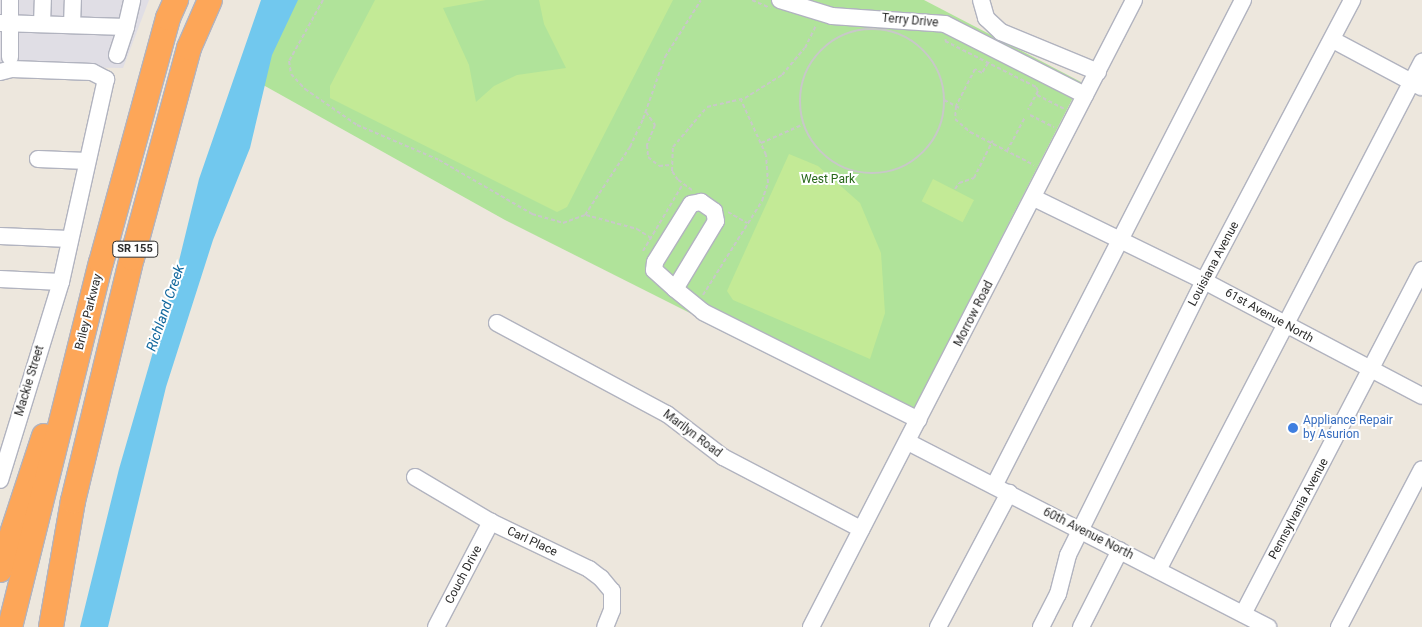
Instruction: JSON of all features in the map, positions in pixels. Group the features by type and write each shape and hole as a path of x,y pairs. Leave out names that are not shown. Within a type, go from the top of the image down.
{"highway":[{"name":"Briley Parkway","path":"10,627 100,263 168,18 176,0"},
{"name":"SR 155","path":"51,627 73,502 132,258 189,48 210,0"},
{"path":"0,570 100,263"},
{"path":"37,627 73,502"}],"street":[{"path":"10,0 5,23 10,57"},
{"path":"42,24 43,0"},
{"path":"72,25 73,0"},
{"path":"117,55 132,0"},
{"path":"981,0 986,18 1001,32 1098,72"},
{"name":"Morrow Road","path":"811,627 1034,198 1134,0"},
{"path":"994,486 1118,240 1243,0"},
{"name":"Louisiana Avenue","path":"1041,627 1060,582 1068,555 1204,281 1352,0"},
{"name":"Terry Drive","path":"777,5 832,16 945,24 1085,95"},
{"path":"5,23 126,27"},
{"path":"1332,40 1417,84"},
{"path":"1158,570 1285,326 1417,84 1422,62"},
{"name":"Mackie Street","path":"0,72 12,69 92,72 106,79 86,161 61,282 0,480"},
{"path":"38,159 86,161"},
{"name":"61st Avenue North","path":"1034,198 1204,281 1285,326 1422,396"},
{"path":"675,289 716,221 714,211 701,202 692,204 653,266 675,289 703,312 919,420"},
{"path":"0,236 69,238"},
{"name":"Pennsylvania Avenue","path":"1243,614 1372,371 1422,270"},
{"path":"0,279 61,282"},
{"name":"Marilyn Road","path":"497,323 667,414 723,458 861,529"},
{"name":"60th Avenue North","path":"908,442 1268,627"},
{"path":"1338,627 1422,469"},
{"name":"Carl Place","path":"415,478 491,522 589,569 601,578 612,591 612,610 605,627"},
{"path":"938,627 1009,493"},
{"name":"Couch Drive","path":"436,627 491,522"},
{"path":"1081,627 1120,550"}],"path":[{"path":"323,0 289,60 294,79 317,100 357,124 458,170 532,214 555,222 570,222 585,215 638,133 665,57 701,0"},
{"path":"752,0 777,5"},
{"path":"699,194 683,184 670,165 673,147 707,107 741,100 782,75 805,48 817,25 809,23"},
{"path":"863,24 889,26"},
{"path":"862,30 893,32 921,48 938,73 944,100 941,122 928,147 907,164 883,172 859,172 836,163 817,147 804,124 800,99 810,64 829,43 862,30"},
{"path":"949,33 945,41 1036,87 1036,95 1028,110"},
{"path":"988,62 982,73 975,69 956,106 954,115 958,124 1034,164"},
{"path":"1036,95 1064,108"},
{"path":"704,299 768,183 768,163 741,100"},
{"path":"944,100 962,109"},
{"path":"646,112 655,125 647,145 648,157 659,166 670,165"},
{"path":"1030,115 1054,127"},
{"path":"1007,151 1025,117"},
{"path":"761,143 804,124"},
{"path":"955,188 959,183 974,178 992,141"},
{"path":"643,251 683,184"},
{"path":"723,208 747,223"},
{"path":"585,215 637,229 651,238"}],"shaded area":[{"path":"0,0 149,0 123,68 0,66"}],"green space":[{"name":"West Park","path":"287,0 924,0 1081,82 907,422 505,220 256,81"},
{"path":"375,0 486,0 443,8 469,65 476,102 494,86 517,75 566,68 544,24 539,0 673,0 567,207 557,212 330,98 330,86"},
{"path":"789,154 818,166 860,203 881,253 885,313 870,359 733,300 727,291"},
{"path":"933,179 974,200 963,222 922,201"}],"water":[{"path":"261,0 298,0 272,55 250,148 213,240 166,387 108,627 80,627 119,469 177,269 199,179"}],"place":[{"name":"Appliance Repair by Asurion","path":"1293,428"}],"water label":[{"name":"Richland Creek","path":"165,308"}]}
